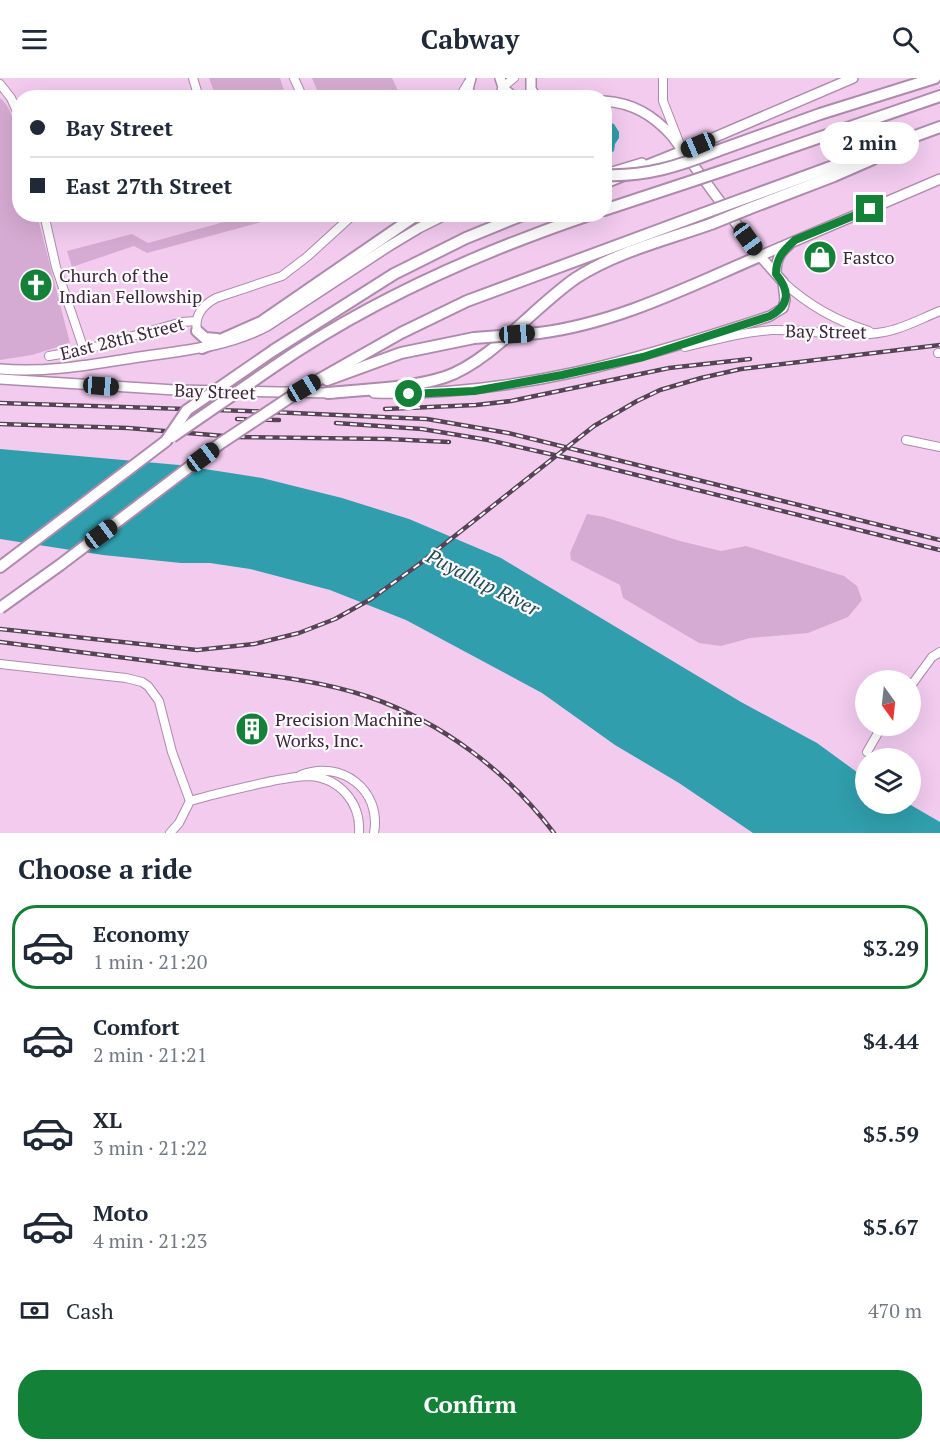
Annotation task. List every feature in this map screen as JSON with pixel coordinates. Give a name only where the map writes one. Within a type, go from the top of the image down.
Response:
[{"type":"highway","points":[[612,175],[625,176],[656,172],[820,114],[935,78]]},
{"type":"highway","points":[[612,207],[940,96]]},
{"type":"highway","points":[[0,608],[221,443],[304,388],[345,364],[467,301],[702,214],[746,204],[834,176],[940,128]]},
{"type":"highway","points":[[612,180],[684,151]]},
{"type":"highway","points":[[328,393],[410,384],[446,376],[466,367],[584,273],[620,256],[711,224],[746,204]]},
{"type":"highway","points":[[202,348],[261,322],[406,222]]},
{"type":"highway","points":[[166,441],[187,410],[274,350],[377,284],[441,250],[504,222]]},
{"type":"highway","points":[[0,567],[166,441],[335,327],[449,269],[570,222]]},
{"type":"highway","points":[[304,388],[420,348],[474,338],[539,333],[592,322],[636,309],[760,256]]},
{"type":"highway","points":[[196,326],[202,337],[208,339],[229,337]]},
{"type":"main road","points":[[612,172],[684,151],[853,78]]},
{"type":"main road","name":"Bay Street","points":[[0,379],[175,390],[424,394],[474,391],[528,382],[643,357],[770,316],[780,310],[785,300],[783,282],[760,256],[684,151],[657,120],[629,105],[612,102]]},
{"type":"main road","points":[[760,256],[940,179]]},
{"type":"main road","name":"Bay Street","points":[[0,369],[63,368],[202,348],[233,340],[267,327],[389,246],[430,222]]},
{"type":"main road","points":[[776,274],[780,255],[795,240]]},
{"type":"main road","points":[[183,351],[194,342],[196,326]]},
{"type":"street","points":[[502,88],[514,78]]},
{"type":"street","points":[[663,78],[663,101],[684,151]]},
{"type":"street","points":[[0,84],[12,100]]},
{"type":"street","points":[[46,222],[56,267],[84,350]]},
{"type":"street","points":[[196,326],[202,308],[212,300],[289,272],[345,222]]},
{"type":"street","name":"Bay Street","points":[[783,282],[818,310],[854,327],[876,334]]},
{"type":"street","points":[[876,334],[896,330],[940,310]]},
{"type":"street","name":"East 28th Street","points":[[49,356],[84,350],[182,322],[196,326]]},
{"type":"street","name":"Bay Street","points":[[643,357],[727,337],[769,330],[876,334]]},
{"type":"street","points":[[906,440],[940,447]]},
{"type":"street","points":[[921,672],[932,657],[940,652]]},
{"type":"street","points":[[0,664],[126,678],[148,686],[160,705],[172,752],[190,801],[179,823],[170,833]]},
{"type":"street","points":[[190,801],[296,777],[311,771],[339,772],[357,782],[366,792],[375,820],[374,833]]},
{"type":"street","points":[[296,777],[322,779],[343,790],[355,808],[359,833]]},
{"type":"shaded area","points":[[209,78],[280,78],[284,90],[213,90]]},
{"type":"shaded area","points":[[312,78],[392,78],[398,90],[317,90]]},
{"type":"shaded area","points":[[0,98],[12,117],[12,222],[39,222],[70,343],[32,355],[0,360]]},
{"type":"shaded area","points":[[224,222],[261,222],[147,253],[134,246],[72,267],[67,251],[132,234],[148,243]]},
{"type":"shaded area","points":[[587,514],[721,551],[746,546],[844,576],[857,586],[862,600],[848,617],[808,633],[750,638],[721,646],[699,643],[623,598],[620,585],[571,560],[570,553]]},
{"type":"water","points":[[612,123],[619,132],[612,152]]},
{"type":"water","name":"Puyallup River","points":[[0,449],[179,465],[262,478],[342,498],[409,519],[501,558],[741,702],[817,743],[855,771],[855,814],[921,814],[921,811],[940,822],[940,833],[753,833],[679,783],[615,745],[542,693],[406,620],[330,590],[250,569],[210,563],[181,563],[103,555],[0,539]]},
{"type":"railway","points":[[0,629],[197,650],[254,644],[299,633],[335,619],[371,599],[418,565],[594,426],[660,390],[741,369],[940,345]]},
{"type":"railway","points":[[385,409],[511,401],[669,368],[750,359]]},
{"type":"railway","points":[[0,403],[427,419],[508,433],[940,540]]},
{"type":"railway","points":[[237,419],[279,420]]},
{"type":"railway","points":[[336,423],[422,429],[488,440],[940,550]]},
{"type":"railway","points":[[0,424],[128,428],[236,437],[449,442]]},
{"type":"railway","points":[[0,642],[292,679],[331,686],[369,697],[422,720],[472,752],[516,790],[554,833]]},
{"type":"place","name":"Fastco","points":[[820,257]]},
{"type":"place","name":"Church of the Indian Fellowship","points":[[36,285]]},
{"type":"place","name":"Precision Machine Works, Inc.","points":[[252,729]]},
{"type":"route","points":[[409,394],[474,391],[562,375],[643,357],[770,316],[783,308],[784,304],[783,282],[776,274],[776,266],[785,249],[795,240],[870,209]]}]
